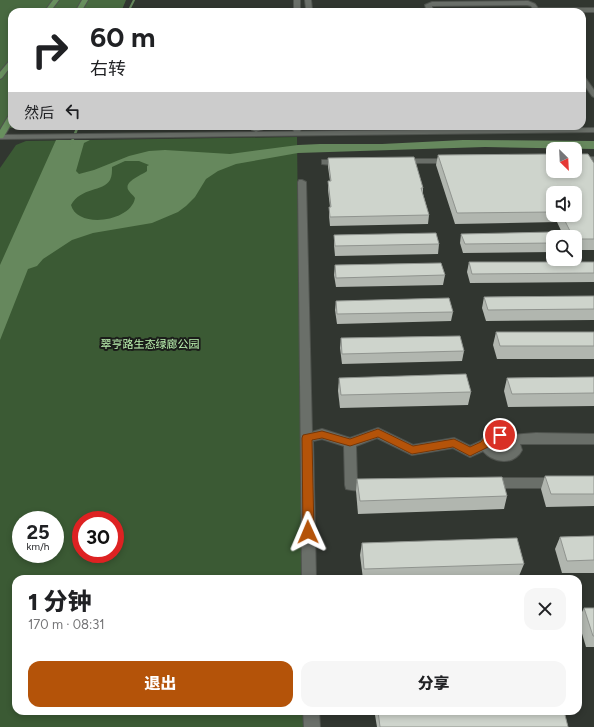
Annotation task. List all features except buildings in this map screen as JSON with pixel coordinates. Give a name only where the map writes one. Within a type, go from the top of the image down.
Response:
[{"type":"main road","points":[[0,77],[8,66]]},
{"type":"main road","points":[[1,135],[8,124]]},
{"type":"street","points":[[429,8],[428,5],[432,4],[528,3],[533,5],[535,8]]},
{"type":"street","points":[[586,83],[594,95]]},
{"type":"street","points":[[1,135],[256,130],[594,130]]},
{"type":"street","points":[[94,133],[297,130]]},
{"type":"street","points":[[582,159],[594,159]]},
{"type":"street","points":[[396,162],[458,161]]},
{"type":"street","points":[[325,162],[348,162]]},
{"type":"street","points":[[302,182],[309,575]]},
{"type":"street","points":[[307,438],[322,434],[350,442],[378,433],[412,450],[454,443],[470,452],[485,444],[490,437],[500,435],[514,443],[516,450],[512,455],[505,457],[496,456],[489,452],[485,444]]},
{"type":"street","points":[[510,440],[536,438],[594,439]]},
{"type":"street","points":[[350,442],[352,485],[383,485]]},
{"type":"street","points":[[477,484],[570,482]]},
{"type":"street","points":[[311,715],[312,727]]},
{"type":"green space","name":"翠亨路生态绿廊公园","points":[[297,137],[302,575],[12,575],[12,715],[303,715],[304,727],[0,727],[0,168],[16,145],[26,141]]},
{"type":"shaded area","points":[[0,0],[126,0],[123,8],[8,8],[8,128],[0,128]]},
{"type":"shaded area","points":[[56,140],[90,140],[84,143],[76,171],[79,174],[94,170],[129,156],[149,151],[165,150],[230,154],[298,145],[320,144],[382,144],[463,140],[594,141],[594,149],[582,149],[582,142],[546,142],[546,148],[485,147],[298,153],[236,164],[218,171],[206,179],[195,197],[178,212],[152,223],[93,233],[72,240],[43,259],[37,266],[28,269],[0,340],[0,265]],"holes":[[[125,161],[139,161],[149,165],[147,166],[147,171],[134,179],[128,185],[129,191],[135,198],[131,206],[124,213],[104,220],[93,220],[75,213],[71,205],[75,199],[86,192],[107,184],[111,177],[112,167]]]},
{"type":"waterway","points":[[130,8],[134,0]]},
{"type":"waterway","points":[[71,144],[76,130]]},
{"type":"route","points":[[308,532],[307,438],[322,434],[350,442],[378,433],[412,450],[454,443],[470,452],[485,444],[490,437],[500,435]]}]
